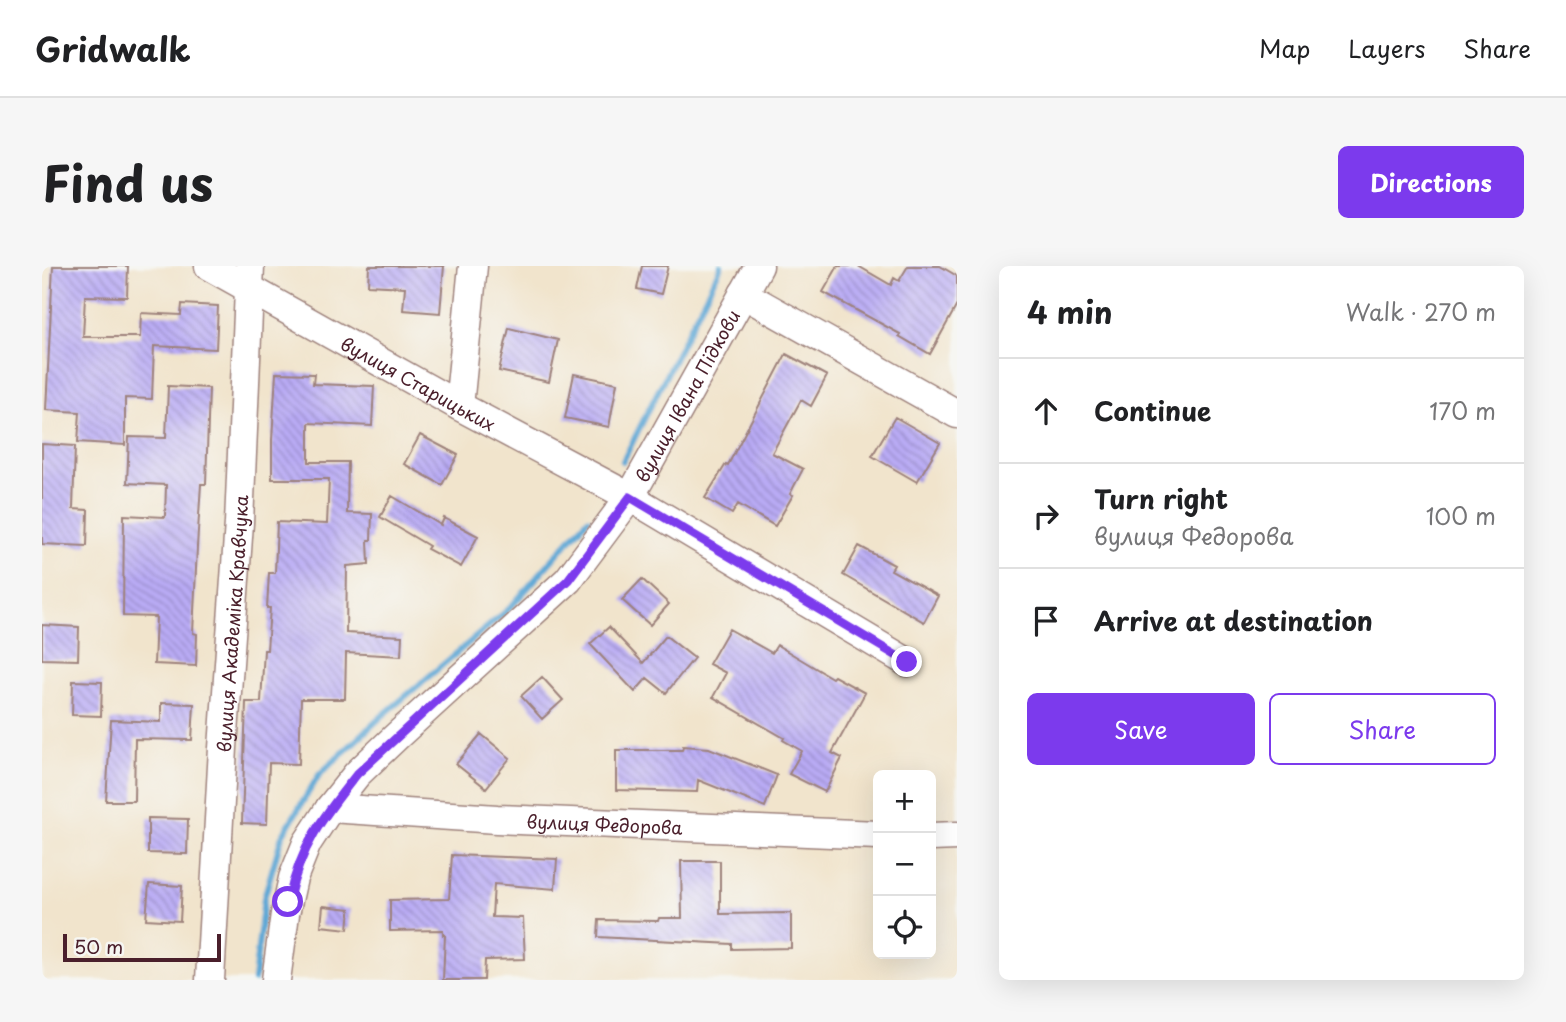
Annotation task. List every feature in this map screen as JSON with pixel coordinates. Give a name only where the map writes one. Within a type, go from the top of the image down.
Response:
[{"type":"street","name":"вулиця Старицьких","points":[[209,266],[250,278],[459,407],[630,497]]},
{"type":"street","points":[[459,407],[473,266]]},
{"type":"street","name":"вулиця Івана Підкови","points":[[276,980],[293,878],[307,843],[330,808],[357,774],[568,580],[630,497],[759,266]]},
{"type":"street","name":"вулиця Академіка Кравчука","points":[[210,980],[239,523],[250,278]]},
{"type":"street","name":"вулиця Івана Підкови","points":[[743,294],[957,414]]},
{"type":"street","points":[[630,497],[907,662]]},
{"type":"street","name":"вулиця Федорова","points":[[330,808],[511,820],[873,835]]},
{"type":"street","points":[[936,837],[957,836]]},
{"type":"building","points":[[53,266],[128,266],[127,297],[85,296],[83,337],[140,337],[141,313],[181,315],[182,304],[218,306],[216,349],[154,346],[152,399],[125,398],[125,445],[78,442],[80,412],[46,410]]},
{"type":"building","points":[[369,266],[444,266],[440,313],[403,310],[405,287],[368,285]]},
{"type":"building","points":[[642,266],[668,266],[661,294],[637,289]]},
{"type":"building","points":[[838,266],[858,266],[891,285],[894,278],[899,281],[908,266],[940,266],[957,276],[957,305],[930,354],[899,336],[900,334],[823,292]]},
{"type":"building","points":[[509,328],[558,340],[549,382],[499,371]]},
{"type":"building","points":[[786,354],[827,376],[811,406],[801,400],[772,453],[803,469],[790,494],[793,495],[775,526],[738,504],[732,514],[705,498],[726,464],[728,465]]},
{"type":"building","points":[[276,373],[314,374],[313,384],[374,386],[372,426],[309,423],[309,462],[348,462],[347,513],[372,514],[371,540],[368,540],[369,564],[347,566],[346,633],[402,636],[401,656],[346,653],[345,699],[301,699],[299,764],[269,763],[267,824],[242,823],[246,702],[261,702],[270,608],[267,608],[269,573],[275,573],[277,522],[327,524],[329,479],[272,479]]},
{"type":"building","points":[[574,374],[617,383],[609,427],[565,418]]},
{"type":"building","points":[[168,386],[209,388],[206,484],[201,484],[197,547],[193,633],[197,634],[196,666],[154,664],[156,617],[123,616],[124,515],[165,517],[166,485],[127,483],[129,437],[166,438]]},
{"type":"building","points":[[895,417],[940,443],[917,482],[872,456]]},
{"type":"building","points":[[420,435],[458,455],[442,485],[404,464]]},
{"type":"building","points":[[42,444],[75,446],[73,509],[88,510],[87,546],[42,544]]},
{"type":"building","points":[[392,496],[441,525],[444,518],[478,536],[461,567],[427,549],[429,546],[380,517]]},
{"type":"building","points":[[859,546],[894,565],[891,570],[938,596],[924,622],[843,575]]},
{"type":"building","points":[[642,579],[669,604],[650,625],[622,600]]},
{"type":"building","points":[[42,625],[79,627],[78,660],[42,659]]},
{"type":"building","points":[[609,627],[643,663],[666,636],[694,658],[666,693],[647,678],[635,692],[590,644]]},
{"type":"building","points":[[729,629],[772,653],[777,645],[832,678],[834,676],[865,693],[832,753],[842,758],[825,792],[789,774],[802,751],[713,697],[726,673],[709,664]]},
{"type":"building","points":[[542,677],[563,700],[542,719],[521,696]]},
{"type":"building","points":[[73,681],[102,682],[101,716],[72,715]]},
{"type":"building","points":[[161,703],[194,704],[192,740],[135,739],[134,801],[106,801],[111,720],[161,722]]},
{"type":"building","points":[[481,734],[510,758],[486,788],[456,764]]},
{"type":"building","points":[[683,746],[709,748],[777,775],[765,807],[698,780],[697,792],[616,790],[616,750],[682,750]]},
{"type":"building","points":[[148,818],[188,819],[187,854],[148,853]]},
{"type":"building","points":[[452,855],[557,859],[555,889],[494,884],[492,917],[523,918],[525,959],[485,960],[484,980],[443,980],[443,930],[390,931],[390,900],[449,899]]},
{"type":"building","points":[[681,861],[720,861],[720,914],[791,913],[791,948],[732,949],[732,944],[598,937],[599,920],[658,921],[659,918],[682,918]]},
{"type":"building","points":[[149,884],[182,886],[180,921],[146,919]]},
{"type":"building","points":[[323,906],[350,909],[348,929],[321,926]]},
{"type":"waterway","points":[[623,461],[721,266]]},
{"type":"waterway","points":[[254,980],[264,898],[282,836],[319,775],[381,717],[510,608],[588,519]]},
{"type":"route","points":[[288,902],[293,878],[307,843],[357,774],[568,580],[630,497],[907,662]]}]
